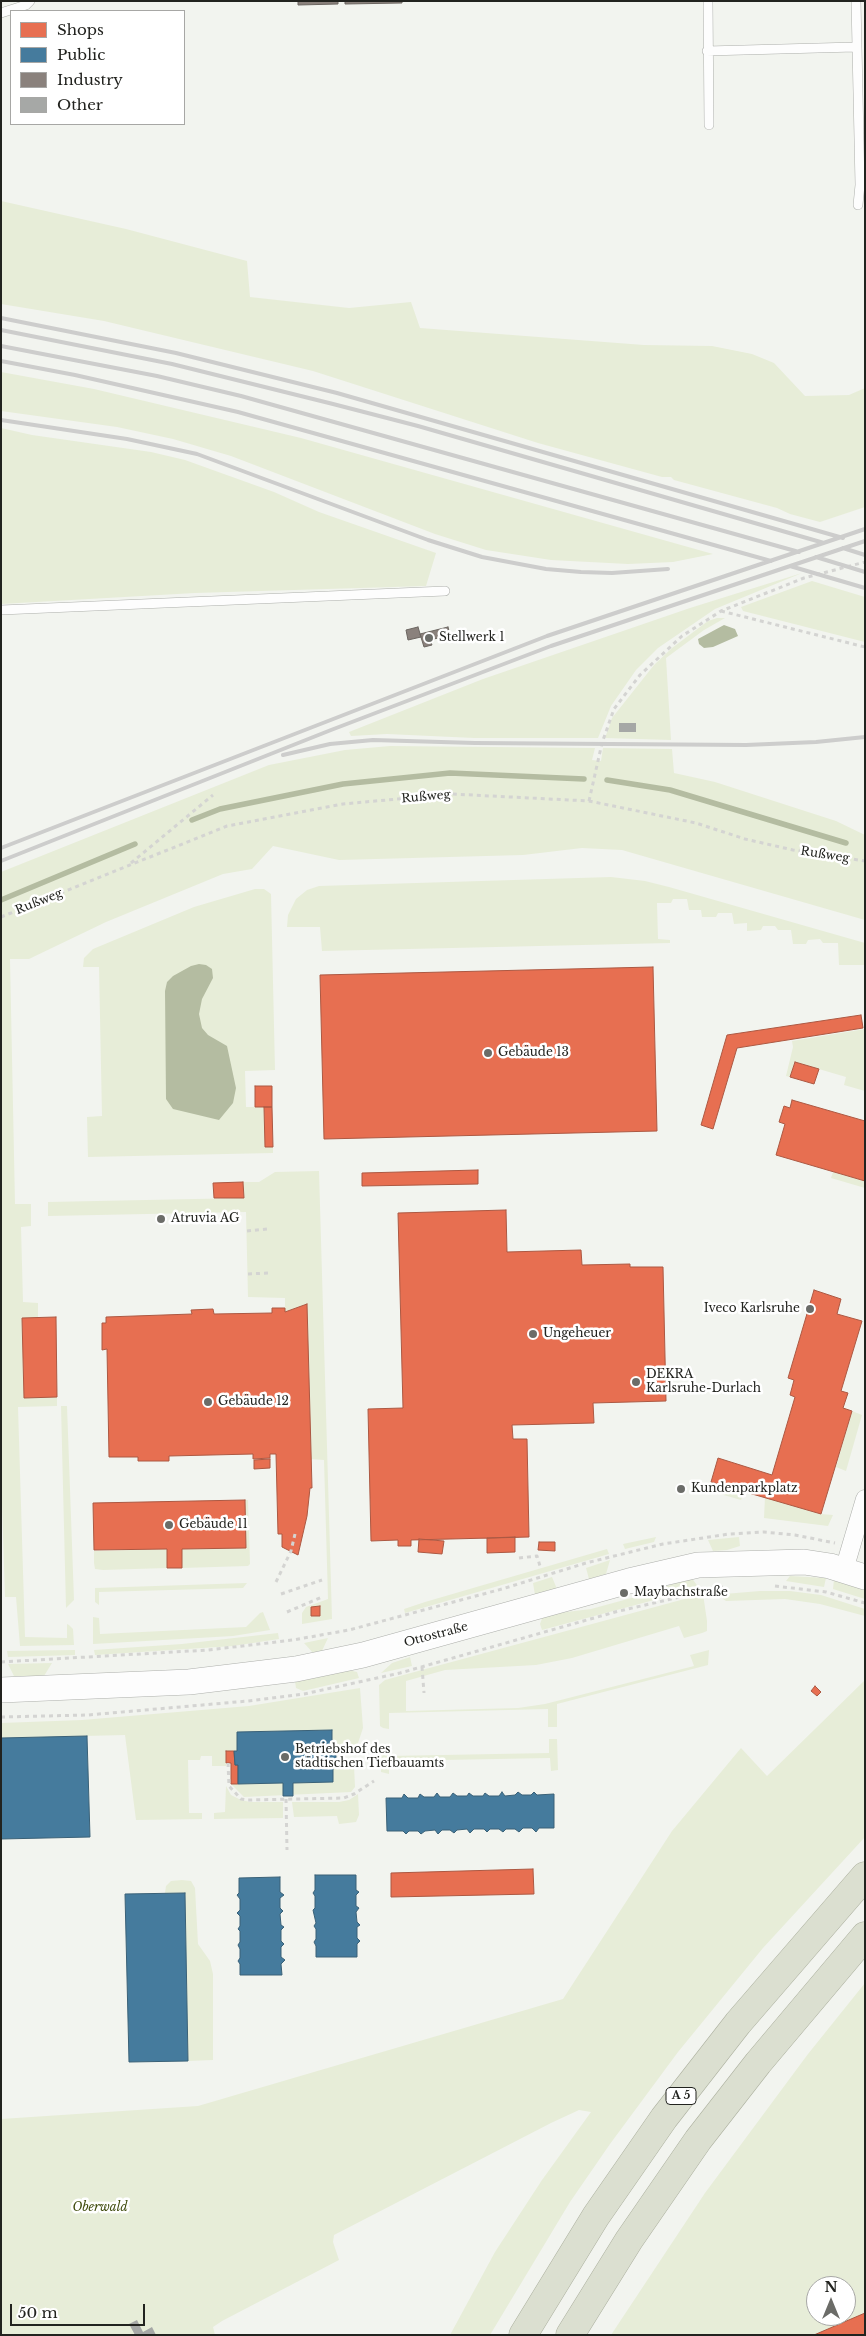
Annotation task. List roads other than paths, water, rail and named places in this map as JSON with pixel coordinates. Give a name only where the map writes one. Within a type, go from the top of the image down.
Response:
[{"type":"highway","name":"A 5","points":[[523,2335],[596,2216],[664,2118],[738,2023],[865,1876]]},
{"type":"highway","points":[[570,2335],[629,2240],[698,2140],[776,2042],[865,1936]]},
{"type":"main road","name":"Ottostraße","points":[[1,1690],[155,1684],[296,1669],[364,1655],[629,1581],[698,1566],[804,1562],[853,1565]]},
{"type":"street","points":[[853,1565],[865,1499]]},
{"type":"lane","points":[[10,10],[26,5],[30,1]]},
{"type":"lane","points":[[708,1],[709,125]]},
{"type":"lane","points":[[856,1],[855,47],[860,185],[858,205]]},
{"type":"lane","points":[[707,51],[855,47]]},
{"type":"lane","points":[[1,610],[444,591]]},
{"type":"waterway","points":[[192,820],[220,809],[343,784],[450,773],[584,779]]},
{"type":"waterway","points":[[607,780],[670,790],[846,843]]},
{"type":"waterway","points":[[1,900],[135,844]]},
{"type":"railway","points":[[1,318],[176,353],[337,393],[843,538]]},
{"type":"railway","points":[[1,330],[172,364],[333,404],[418,426],[824,543]]},
{"type":"railway","points":[[1,346],[157,376],[241,396],[799,552]]},
{"type":"railway","points":[[1,361],[75,375],[238,412],[771,561]]},
{"type":"railway","points":[[1,420],[127,439],[197,454],[428,540],[482,557],[546,569],[581,572],[612,573],[668,569]]},
{"type":"railway","points":[[1,848],[547,636],[865,529]]},
{"type":"railway","points":[[1,861],[331,730],[551,646],[865,541]]},
{"type":"railway","points":[[843,548],[865,555]]},
{"type":"railway","points":[[816,557],[865,572]]},
{"type":"railway","points":[[790,566],[865,588]]},
{"type":"railway","points":[[283,755],[330,744],[373,740],[475,743],[746,745],[816,742],[865,737]]},
{"type":"place","name":"Stellwerk 1","points":[[429,638]]},
{"type":"place","name":"Gebäude 13","points":[[488,1053]]},
{"type":"place","name":"Atruvia AG","points":[[161,1219]]},
{"type":"place","name":"Iveco Karlsruhe","points":[[810,1309]]},
{"type":"place","name":"Ungeheuer","points":[[533,1334]]},
{"type":"place","name":"DEKRA Karlsruhe-Durlach","points":[[636,1382]]},
{"type":"place","name":"Gebäude 12","points":[[208,1402]]},
{"type":"place","name":"Kundenparkplatz","points":[[681,1489]]},
{"type":"place","name":"Gebäude 11","points":[[169,1525]]},
{"type":"place","name":"Maybachstraße","points":[[624,1593]]},
{"type":"place","name":"Betriebshof des städtischen Tiefbauamts","points":[[285,1757]]},
{"type":"park label","name":"Oberwald","points":[[100,2208]]}]
